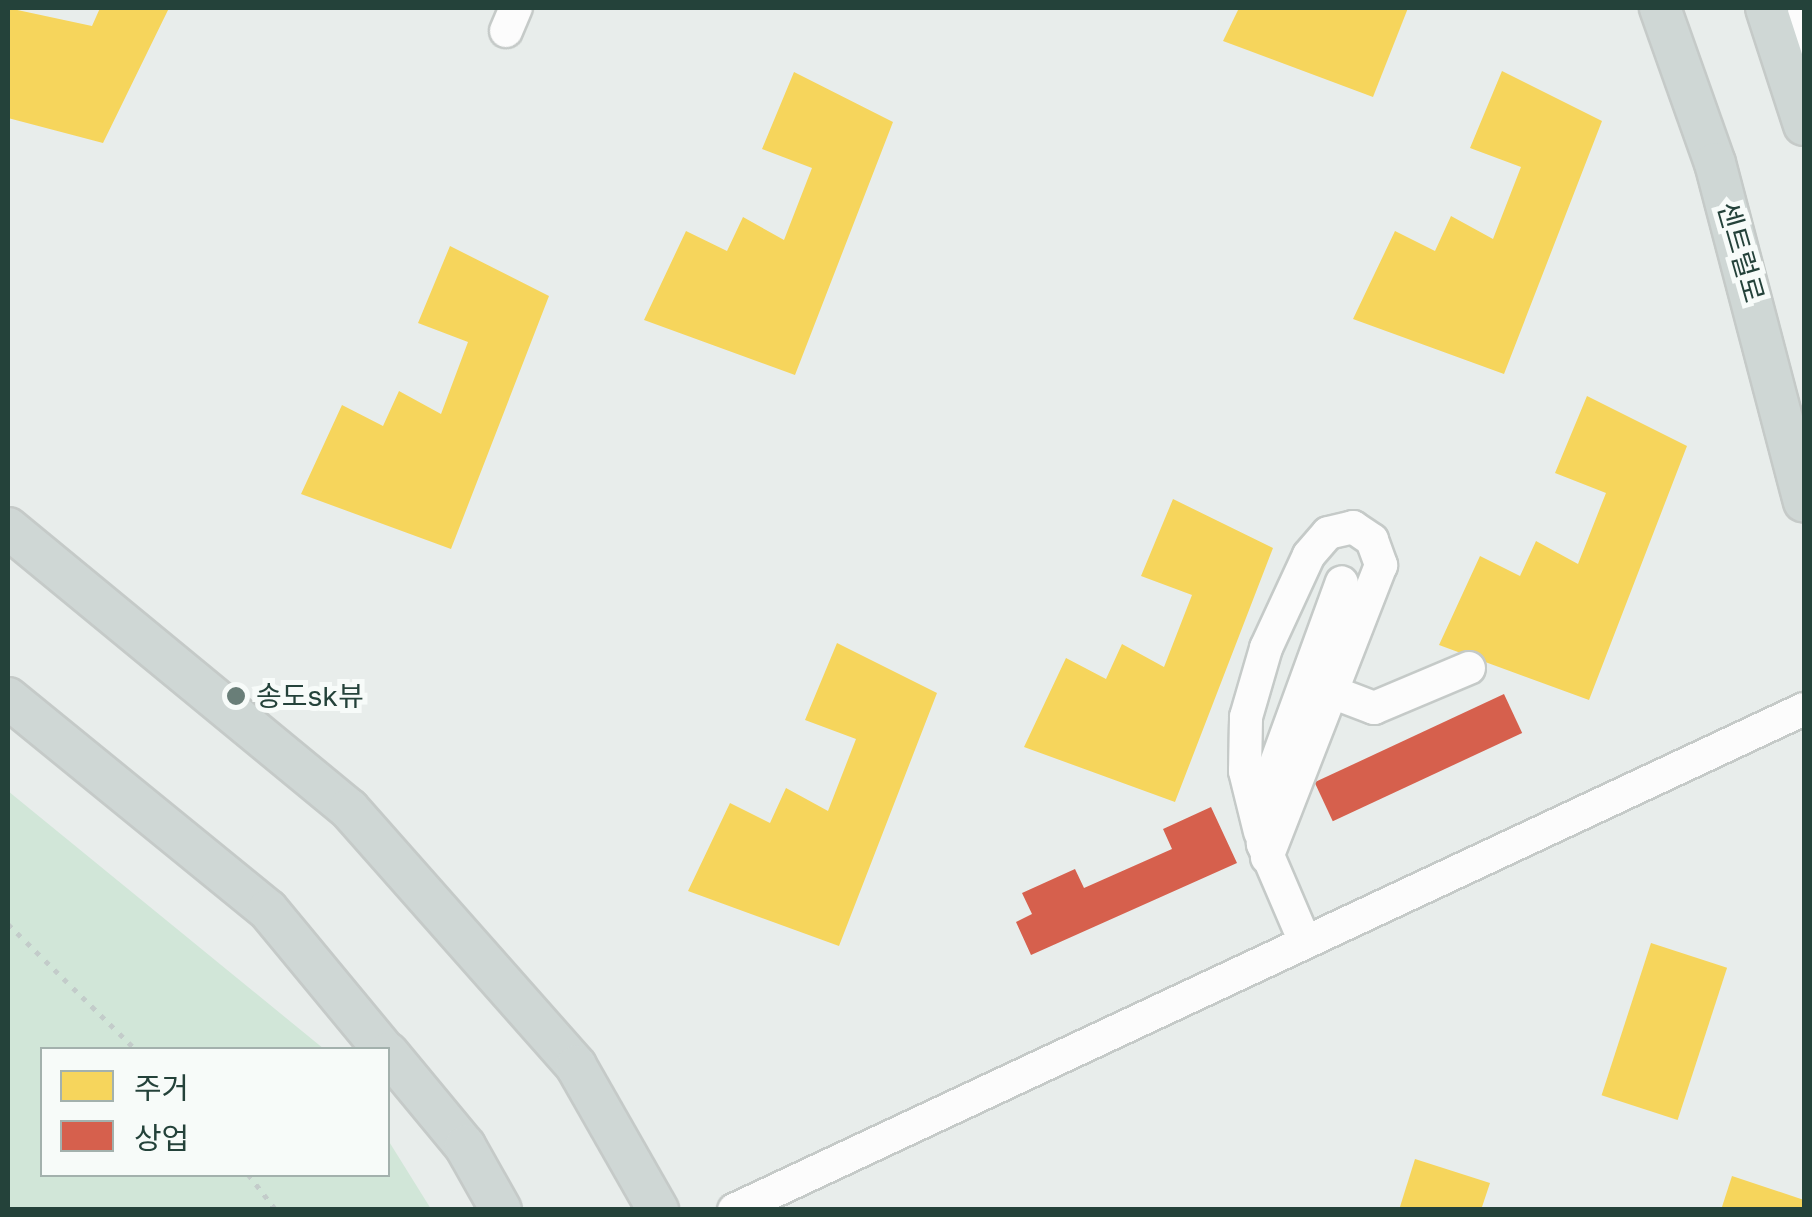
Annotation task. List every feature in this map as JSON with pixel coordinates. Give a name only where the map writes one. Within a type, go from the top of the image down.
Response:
[{"type":"main road","name":"센트럴로","points":[[1660,8],[1732,219],[1804,502]]},
{"type":"main road","points":[[1766,8],[1804,125]]},
{"type":"main road","points":[[8,528],[349,809],[576,1066],[658,1210]]},
{"type":"main road","points":[[8,698],[268,910],[383,1047]]},
{"type":"main road","points":[[390,1056],[465,1146],[501,1210]]},
{"type":"street","points":[[1791,83],[1790,40],[1804,14]]},
{"type":"street","points":[[1264,845],[1332,692],[1380,565],[1372,540],[1352,527],[1328,534],[1310,555],[1266,648],[1246,718],[1245,771],[1264,845],[1306,942]]},
{"type":"street","points":[[1264,845],[1266,782],[1342,582]]},
{"type":"street","points":[[1332,692],[1374,708],[1469,668]]},
{"type":"street","points":[[734,1210],[1804,709]]},
{"type":"path","points":[[8,924],[133,1047]]},
{"type":"path","points":[[250,1177],[276,1210]]},
{"type":"green space","points":[[8,791],[322,1047],[40,1047],[40,1177],[390,1177],[390,1143],[431,1209],[8,1209]]},
{"type":"building: 주거","points":[[8,8],[92,26],[100,8],[169,8],[103,143],[8,118]]},
{"type":"building: 주거","points":[[1239,8],[1408,8],[1373,97],[1223,41]]},
{"type":"building: 주거","points":[[1502,71],[1602,121],[1504,374],[1353,319],[1395,231],[1435,251],[1451,216],[1493,239],[1521,167],[1470,148]]},
{"type":"building: 주거","points":[[794,72],[893,122],[795,375],[644,320],[686,231],[727,251],[743,217],[784,240],[812,168],[762,149]]},
{"type":"building: 주거","points":[[450,246],[549,296],[451,549],[301,494],[342,405],[383,426],[399,391],[441,414],[468,342],[418,323]]},
{"type":"building: 주거","points":[[1587,396],[1687,446],[1589,700],[1439,645],[1480,556],[1520,576],[1536,541],[1578,564],[1606,493],[1555,473]]},
{"type":"building: 주거","points":[[1173,499],[1273,548],[1175,802],[1024,747],[1066,658],[1106,679],[1122,644],[1164,667],[1192,595],[1141,576]]},
{"type":"building: 주거","points":[[837,643],[937,693],[839,946],[688,891],[730,803],[770,823],[786,788],[828,811],[856,739],[805,720]]},
{"type":"building: 주거","points":[[1651,943],[1727,968],[1678,1120],[1602,1095]]},
{"type":"building: 주거","points":[[1415,1159],[1490,1183],[1481,1210],[1399,1210]]},
{"type":"building: 주거","points":[[1732,1176],[1804,1200],[1804,1210],[1721,1210]]},
{"type":"building: 상업","points":[[1504,694],[1522,733],[1333,821],[1315,782]]},
{"type":"building: 상업","points":[[1211,807],[1237,863],[1031,955],[1016,922],[1032,914],[1022,893],[1075,869],[1084,888],[1172,849],[1163,829]]},
{"type":"place","name":"송도sk뷰","points":[[236,696]]}]
